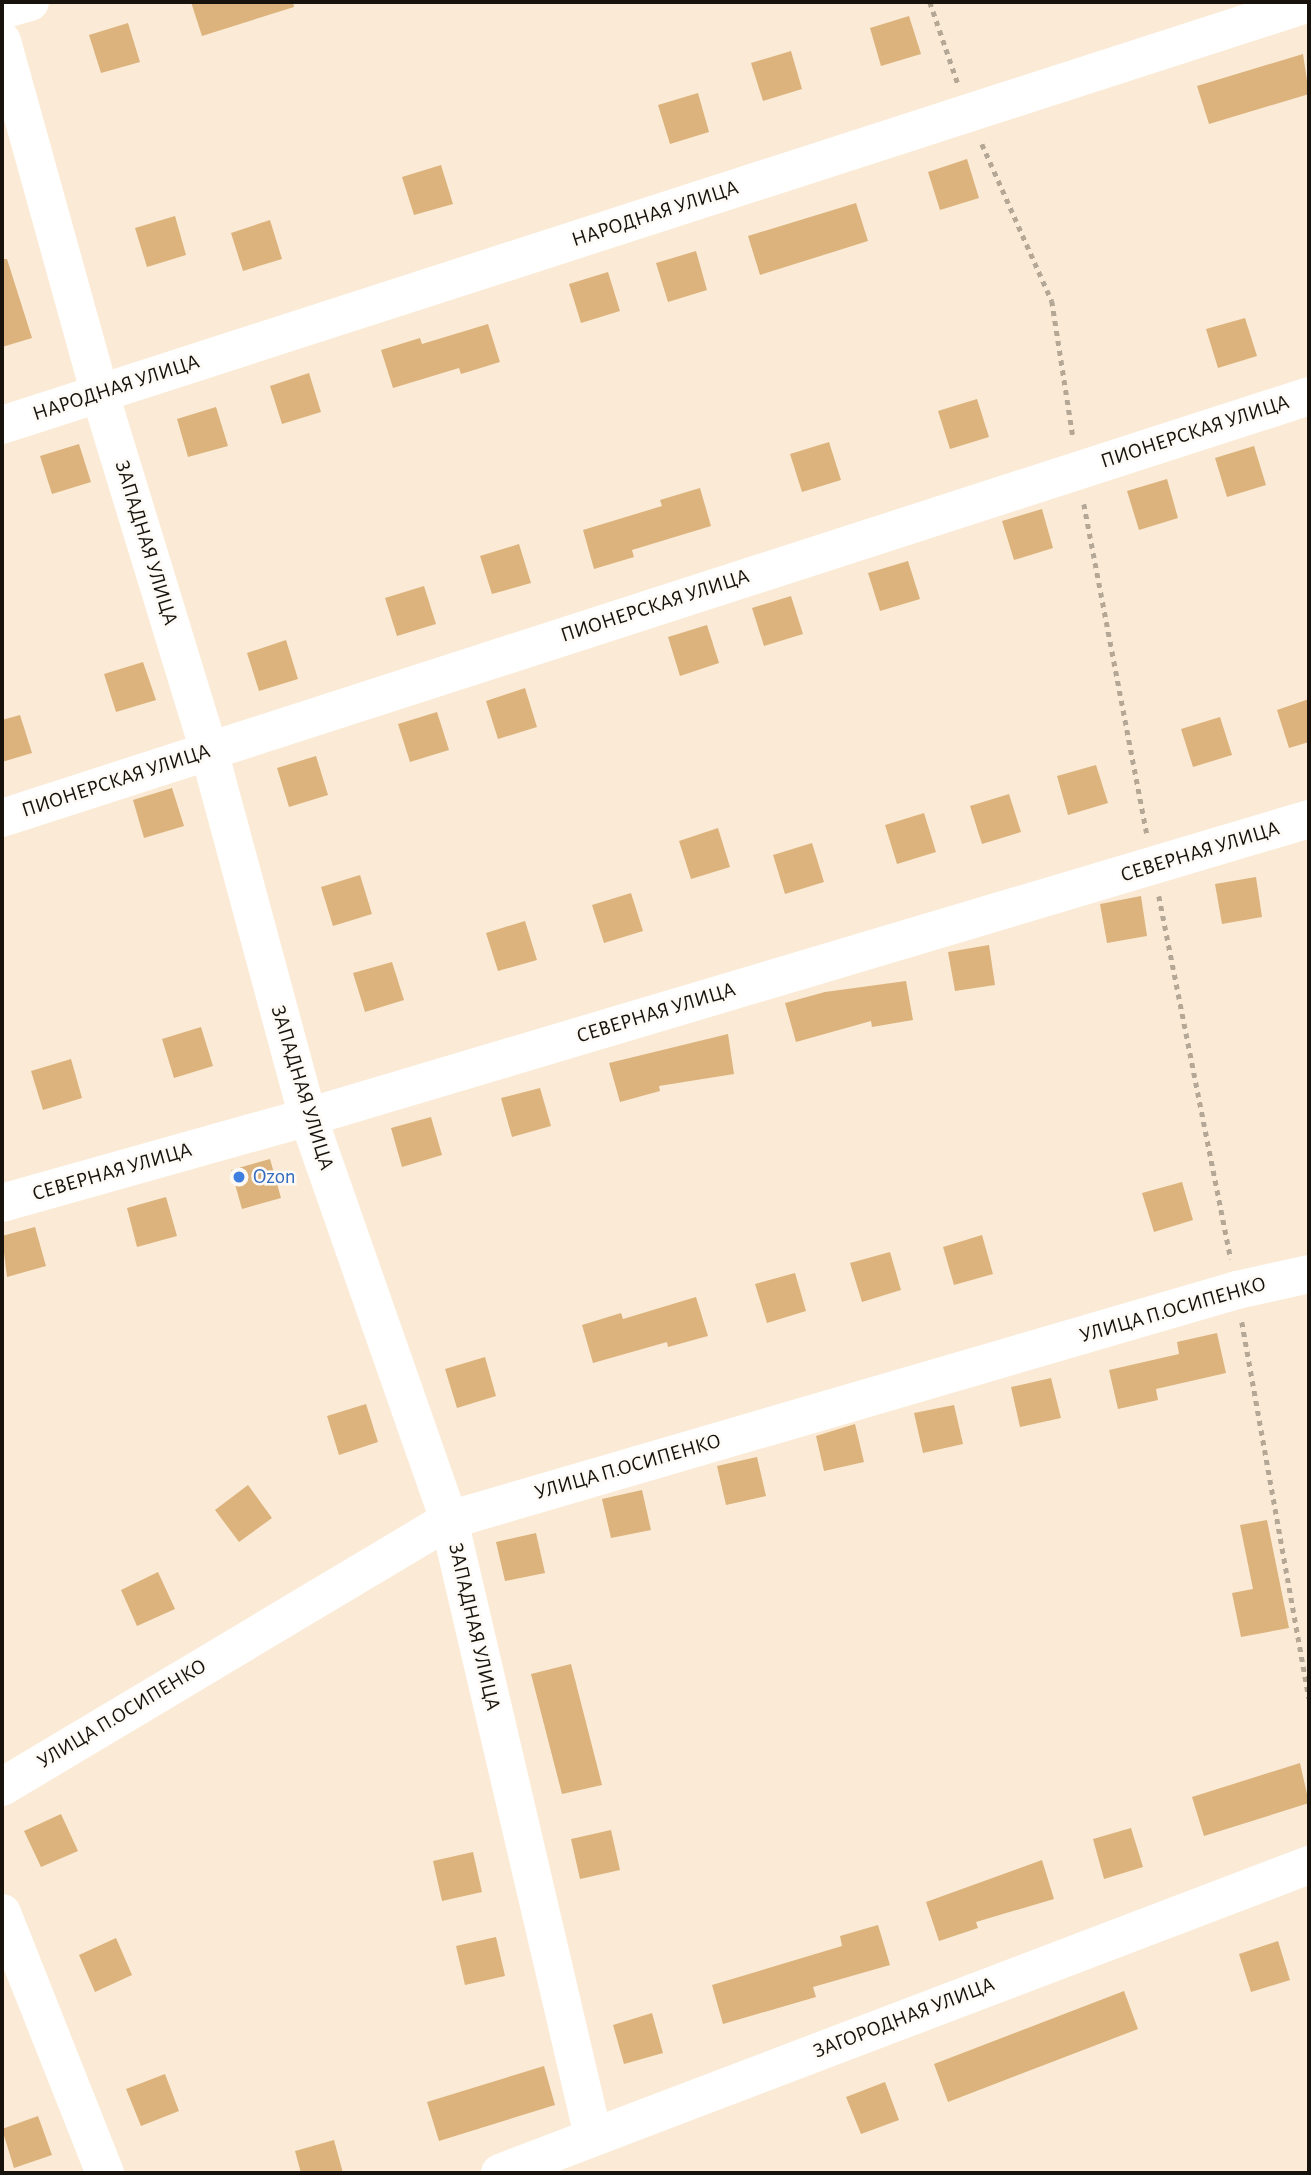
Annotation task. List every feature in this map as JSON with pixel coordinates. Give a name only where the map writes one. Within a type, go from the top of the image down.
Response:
[{"type":"street","points":[[2,10],[30,2]]},
{"type":"street","name":"НАРОДНАЯ УЛИЦА","points":[[2,425],[1309,3]]},
{"type":"street","name":"ЗАПАДНАЯ УЛИЦА","points":[[2,41],[100,394],[209,751],[308,1117],[449,1520],[593,2136]]},
{"type":"street","name":"ПИОНЕРСКАЯ УЛИЦА","points":[[2,818],[1309,396]]},
{"type":"street","name":"СЕВЕРНАЯ УЛИЦА","points":[[2,1203],[308,1117],[1309,819]]},
{"type":"street","name":"УЛИЦА П.ОСИПЕНКО","points":[[2,1787],[449,1520],[1237,1290],[1309,1274]]},
{"type":"street","name":"ЗАГОРОДНАЯ УЛИЦА","points":[[500,2173],[1309,1865]]},
{"type":"street","points":[[2,1913],[105,2173]]},
{"type":"building","points":[[191,2],[293,2],[294,7],[202,36]]},
{"type":"building","points":[[909,16],[921,54],[881,66],[870,28]]},
{"type":"building","points":[[128,23],[140,62],[101,73],[89,35]]},
{"type":"building","points":[[791,51],[802,89],[763,101],[751,63]]},
{"type":"building","points":[[1303,54],[1309,94],[1209,124],[1197,86]]},
{"type":"building","points":[[698,93],[709,132],[670,144],[658,105]]},
{"type":"building","points":[[967,159],[979,198],[940,210],[928,172]]},
{"type":"building","points":[[441,165],[453,204],[414,215],[402,177]]},
{"type":"building","points":[[856,203],[868,241],[760,275],[748,236]]},
{"type":"building","points":[[175,216],[186,255],[147,267],[135,228]]},
{"type":"building","points":[[270,220],[282,259],[243,271],[231,233]]},
{"type":"building","points":[[696,251],[707,290],[668,302],[656,263]]},
{"type":"building","points":[[2,259],[7,259],[32,338],[2,347]]},
{"type":"building","points":[[608,272],[620,311],[581,323],[569,284]]},
{"type":"building","points":[[1245,318],[1257,356],[1218,368],[1206,329]]},
{"type":"building","points":[[488,324],[500,362],[461,374],[459,368],[393,388],[381,350],[420,338],[422,344]]},
{"type":"building","points":[[309,373],[321,412],[282,424],[270,386]]},
{"type":"building","points":[[977,399],[989,437],[950,449],[938,411]]},
{"type":"building","points":[[216,407],[228,446],[188,457],[177,419]]},
{"type":"building","points":[[829,442],[841,480],[802,492],[790,454]]},
{"type":"building","points":[[79,444],[91,482],[52,494],[40,456]]},
{"type":"building","points":[[1254,446],[1266,485],[1227,497],[1215,458]]},
{"type":"building","points":[[1167,479],[1178,518],[1139,530],[1127,491]]},
{"type":"building","points":[[700,488],[711,526],[632,550],[634,557],[594,569],[583,530],[662,506],[660,500]]},
{"type":"building","points":[[1042,509],[1053,548],[1014,560],[1002,521]]},
{"type":"building","points":[[519,544],[531,583],[492,594],[480,556]]},
{"type":"building","points":[[908,561],[920,599],[880,611],[868,573]]},
{"type":"building","points":[[424,586],[436,624],[397,636],[385,598]]},
{"type":"building","points":[[791,596],[803,634],[764,646],[752,608]]},
{"type":"building","points":[[707,625],[719,663],[680,676],[668,637]]},
{"type":"building","points":[[286,640],[298,679],[259,691],[247,653]]},
{"type":"building","points":[[143,662],[156,700],[116,712],[104,674]]},
{"type":"building","points":[[525,688],[537,727],[498,739],[486,701]]},
{"type":"building","points":[[1309,699],[1309,742],[1289,748],[1277,710]]},
{"type":"building","points":[[437,712],[449,750],[410,762],[398,724]]},
{"type":"building","points":[[20,715],[32,753],[2,762],[2,720]]},
{"type":"building","points":[[1220,717],[1232,755],[1193,767],[1181,729]]},
{"type":"building","points":[[316,756],[328,795],[289,807],[277,768]]},
{"type":"building","points":[[1096,765],[1108,803],[1068,815],[1057,776]]},
{"type":"building","points":[[172,788],[184,826],[144,838],[133,800]]},
{"type":"building","points":[[1009,794],[1021,832],[982,844],[970,806]]},
{"type":"building","points":[[924,813],[936,852],[897,864],[885,825]]},
{"type":"building","points":[[718,828],[730,867],[691,879],[679,841]]},
{"type":"building","points":[[812,843],[824,882],[785,894],[773,855]]},
{"type":"building","points":[[360,875],[372,914],[333,926],[321,887]]},
{"type":"building","points":[[1256,877],[1262,917],[1222,924],[1215,884]]},
{"type":"building","points":[[631,893],[643,931],[604,943],[592,905]]},
{"type":"building","points":[[1141,896],[1147,936],[1107,943],[1100,904]]},
{"type":"building","points":[[525,921],[537,960],[498,971],[486,933]]},
{"type":"building","points":[[989,945],[995,985],[955,991],[948,952]]},
{"type":"building","points":[[392,962],[404,1000],[365,1012],[353,973]]},
{"type":"building","points":[[906,981],[913,1020],[872,1027],[871,1021],[796,1042],[785,1003],[825,992]]},
{"type":"building","points":[[201,1027],[213,1066],[174,1078],[162,1039]]},
{"type":"building","points":[[728,1034],[734,1074],[659,1086],[660,1091],[620,1102],[609,1063]]},
{"type":"building","points":[[71,1059],[82,1098],[43,1110],[31,1071]]},
{"type":"building","points":[[540,1088],[551,1126],[512,1137],[501,1098]]},
{"type":"building","points":[[431,1117],[442,1155],[402,1167],[391,1128]]},
{"type":"building","points":[[270,1159],[281,1198],[242,1209],[231,1170]]},
{"type":"building","points":[[1182,1182],[1193,1220],[1154,1232],[1142,1193]]},
{"type":"building","points":[[166,1197],[177,1236],[137,1247],[127,1208]]},
{"type":"building","points":[[35,1227],[46,1266],[7,1277],[2,1236]]},
{"type":"building","points":[[982,1235],[993,1274],[954,1285],[943,1247]]},
{"type":"building","points":[[890,1252],[901,1290],[862,1302],[850,1263]]},
{"type":"building","points":[[795,1273],[806,1311],[767,1323],[755,1284]]},
{"type":"building","points":[[696,1297],[708,1336],[668,1347],[667,1342],[593,1363],[582,1325],[621,1313],[623,1319]]},
{"type":"building","points":[[1217,1333],[1226,1373],[1156,1389],[1158,1400],[1118,1409],[1109,1370],[1179,1354],[1177,1342]]},
{"type":"building","points":[[485,1357],[496,1396],[457,1408],[445,1369]]},
{"type":"building","points":[[1051,1378],[1061,1418],[1020,1427],[1011,1387]]},
{"type":"building","points":[[366,1404],[378,1442],[339,1455],[327,1416]]},
{"type":"building","points":[[954,1405],[963,1444],[923,1453],[914,1413]]},
{"type":"building","points":[[855,1424],[864,1462],[824,1471],[816,1436]]},
{"type":"building","points":[[757,1457],[766,1496],[726,1505],[717,1466]]},
{"type":"building","points":[[248,1485],[272,1518],[239,1542],[215,1510]]},
{"type":"building","points":[[642,1490],[651,1530],[611,1538],[602,1499]]},
{"type":"building","points":[[1267,1520],[1289,1628],[1241,1637],[1232,1593],[1253,1589],[1240,1525]]},
{"type":"building","points":[[536,1533],[545,1573],[505,1581],[496,1542]]},
{"type":"building","points":[[158,1572],[175,1609],[137,1626],[121,1590]]},
{"type":"building","points":[[571,1664],[602,1785],[562,1794],[531,1674]]},
{"type":"building","points":[[1300,1763],[1309,1803],[1204,1836],[1192,1797]]},
{"type":"building","points":[[61,1814],[78,1851],[41,1867],[24,1831]]},
{"type":"building","points":[[1131,1828],[1143,1867],[1104,1879],[1093,1839]]},
{"type":"building","points":[[611,1830],[620,1870],[580,1879],[571,1839]]},
{"type":"building","points":[[473,1852],[482,1892],[442,1901],[433,1861]]},
{"type":"building","points":[[1042,1860],[1054,1899],[976,1922],[978,1928],[939,1941],[926,1902]]},
{"type":"building","points":[[878,1925],[890,1965],[813,1987],[816,1997],[723,2024],[712,1985],[842,1946],[840,1936]]},
{"type":"building","points":[[496,1937],[505,1976],[465,1985],[456,1946]]},
{"type":"building","points":[[116,1938],[132,1975],[95,1992],[79,1955]]},
{"type":"building","points":[[1278,1941],[1290,1980],[1251,1992],[1239,1954]]},
{"type":"building","points":[[1124,1991],[1138,2029],[948,2102],[934,2064]]},
{"type":"building","points":[[652,2013],[663,2053],[624,2064],[613,2025]]},
{"type":"building","points":[[544,2066],[555,2105],[439,2141],[427,2102]]},
{"type":"building","points":[[165,2074],[179,2111],[141,2126],[126,2089]]},
{"type":"building","points":[[885,2082],[899,2120],[861,2134],[846,2097]]},
{"type":"building","points":[[38,2116],[52,2155],[14,2168],[2,2129]]},
{"type":"building","points":[[334,2140],[343,2173],[301,2173],[295,2151]]},
{"type":"place","name":"Ozon","points":[[239,1177]]}]
